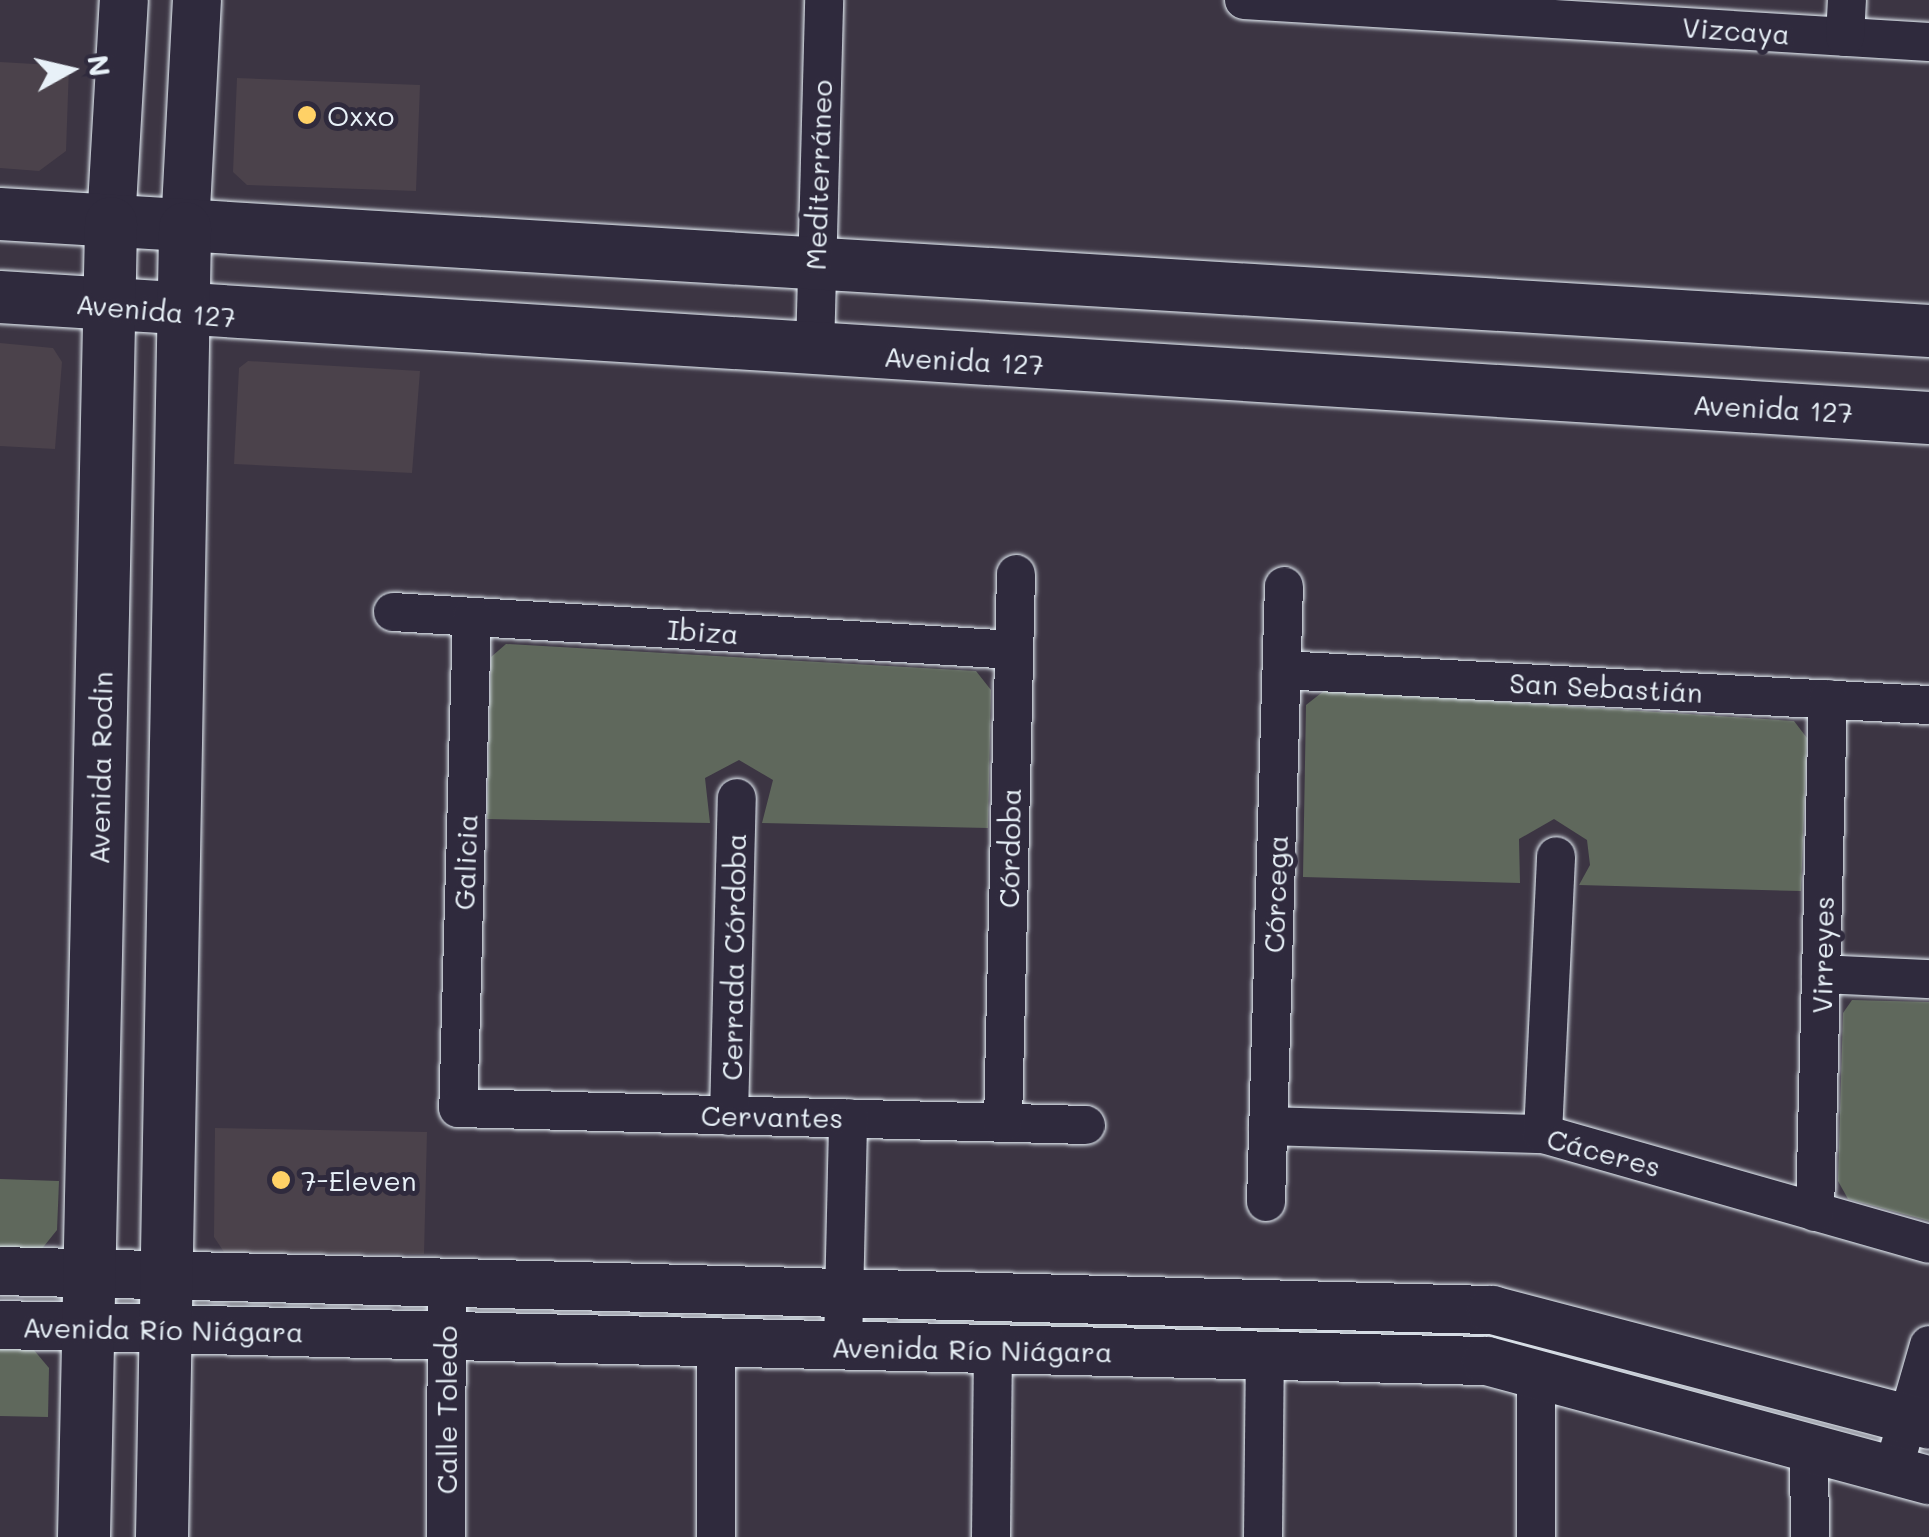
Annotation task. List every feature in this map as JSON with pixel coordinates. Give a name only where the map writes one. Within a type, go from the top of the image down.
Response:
[{"type":"main road","points":[[0,214],[1929,331]]},
{"type":"main road","name":"Avenida Rodin","points":[[84,1537],[111,222]]},
{"type":"main road","points":[[162,1537],[187,314],[185,228]]},
{"type":"main road","name":"Avenida 127","points":[[0,297],[187,314],[1929,418]]},
{"type":"street","name":"Avenida Rodin","points":[[111,222],[124,0]]},
{"type":"street","points":[[185,228],[196,0]]},
{"type":"street","name":"Mediterráneo","points":[[815,351],[813,266],[824,0]]},
{"type":"street","name":"Vizcaya","points":[[1244,0],[1846,18],[1929,42]]},
{"type":"street","name":"Córdoba","points":[[1002,1122],[1016,574]]},
{"type":"street","name":"Córcega","points":[[1266,1202],[1284,586]]},
{"type":"street","name":"Ibiza","points":[[393,612],[1014,650]]},
{"type":"street","name":"Galicia","points":[[458,1108],[472,616]]},
{"type":"street","name":"San Sebastián","points":[[1282,670],[1929,705]]},
{"type":"street","name":"Virreyes","points":[[1816,1212],[1828,700]]},
{"type":"street","name":"Cerrada Córdoba","points":[[729,1116],[737,798]]},
{"type":"street","points":[[1543,1134],[1556,856]]},
{"type":"street","points":[[1821,974],[1929,979]]},
{"type":"street","name":"Cervantes","points":[[458,1108],[1086,1124]]},
{"type":"street","points":[[844,1346],[848,1118]]},
{"type":"street","name":"Cáceres","points":[[1268,1126],[1543,1134],[1929,1244]]},
{"type":"street","name":"Avenida Río Niágara","points":[[0,1272],[1492,1310],[1918,1422]]},
{"type":"street","name":"Calle Toledo","points":[[446,1537],[447,1283]]},
{"type":"street","name":"Avenida Río Niágara","points":[[0,1324],[1487,1361],[1911,1475]]},
{"type":"street","points":[[716,1342],[716,1537]]},
{"type":"street","points":[[1911,1475],[1929,1345]]},
{"type":"street","points":[[991,1537],[993,1349]]},
{"type":"street","points":[[1264,1537],[1265,1356]]},
{"type":"street","points":[[1536,1374],[1536,1537]]},
{"type":"street","points":[[1809,1448],[1810,1537]]},
{"type":"shaded area","points":[[0,62],[69,66],[66,151],[39,171],[0,168]]},
{"type":"shaded area","points":[[237,78],[420,85],[416,191],[247,185],[233,172]]},
{"type":"shaded area","points":[[0,343],[53,348],[62,362],[55,449],[0,446]]},
{"type":"shaded area","points":[[248,361],[420,371],[412,473],[234,464],[239,368]]},
{"type":"shaded area","points":[[215,1128],[427,1132],[424,1254],[224,1252],[214,1237]]},
{"type":"green space","points":[[506,644],[976,671],[991,690],[988,828],[762,823],[773,780],[739,760],[705,778],[710,823],[487,819],[491,657]]},
{"type":"green space","points":[[1325,690],[1794,721],[1807,738],[1801,891],[1579,885],[1590,865],[1587,840],[1554,819],[1519,839],[1520,883],[1303,877],[1306,705]]},
{"type":"green space","points":[[1852,1000],[1929,1002],[1929,1221],[1848,1199],[1838,1181],[1843,1013]]},
{"type":"green space","points":[[0,1179],[59,1181],[57,1230],[36,1256],[0,1255]]},
{"type":"green space","points":[[0,1342],[28,1343],[49,1368],[48,1417],[0,1416]]},
{"type":"place","name":"Oxxo","points":[[307,115]]},
{"type":"place","name":"7-Eleven","points":[[281,1180]]}]
